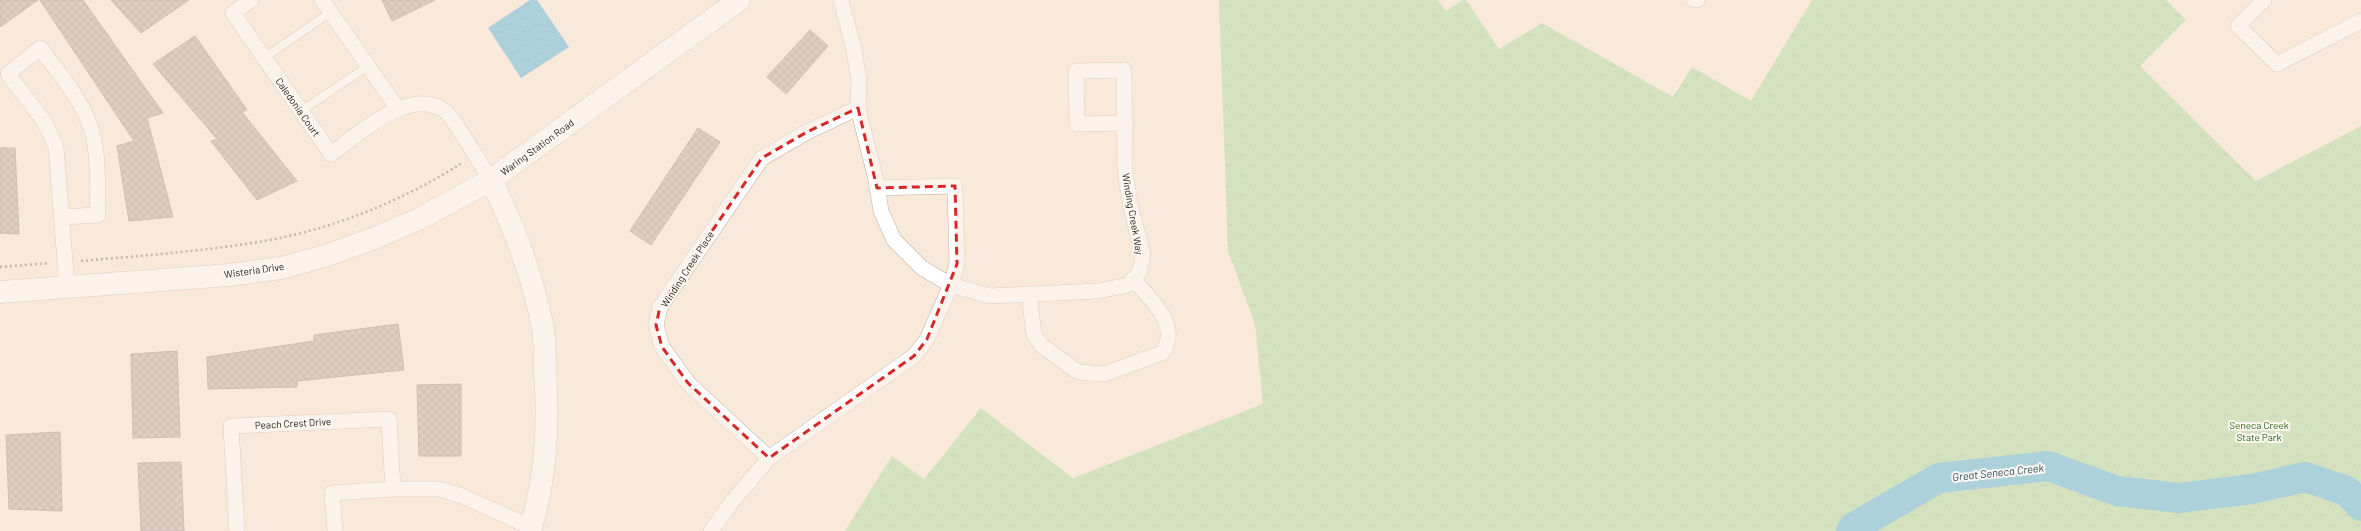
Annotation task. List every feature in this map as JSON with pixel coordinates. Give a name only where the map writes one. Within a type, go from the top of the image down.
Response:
[{"type":"street","name":"Caledonia Court","points":[[251,0],[233,13],[331,154],[385,114],[416,104],[427,105],[445,112],[491,180]]},
{"type":"street","points":[[322,0],[398,109]]},
{"type":"street","name":"Waring Station Road","points":[[531,529],[546,457],[548,412],[543,330],[525,259],[507,212],[491,180],[740,0]]},
{"type":"street","points":[[840,0],[859,80],[858,108],[881,211],[894,240],[922,268],[951,285],[990,296],[1029,294],[1098,291],[1128,285],[1133,279],[1164,317],[1169,333],[1167,346],[1162,353],[1104,374],[1078,372],[1041,345],[1034,334],[1029,294]]},
{"type":"street","points":[[2264,0],[2238,26],[2277,64],[2361,20]]},
{"type":"street","points":[[61,217],[98,215],[95,154],[89,121],[77,99],[40,48],[8,74],[44,121],[56,147],[61,217],[67,287]]},
{"type":"street","name":"Winding Creek Way","points":[[1126,123],[1077,124],[1076,71],[1124,70],[1126,123],[1125,171],[1130,203],[1143,255],[1139,272],[1133,279]]},
{"type":"street","name":"Winding Creek Place","points":[[769,458],[688,383],[666,353],[662,347],[656,325],[660,307],[762,158],[807,132],[858,108]]},
{"type":"street","name":"Wisteria Drive","points":[[0,292],[229,275],[281,268],[328,255],[372,239],[418,219],[491,180]]},
{"type":"street","points":[[711,531],[731,502],[769,458],[914,356],[927,339],[951,285],[957,264],[955,186],[877,188]]},
{"type":"street","name":"Peach Crest Drive","points":[[237,531],[231,426],[390,419],[393,489]]},
{"type":"street","points":[[335,531],[332,493],[393,489],[439,489],[462,496],[531,529]]},
{"type":"lane","points":[[264,58],[331,12]]},
{"type":"lane","points":[[301,110],[368,66]]},
{"type":"path","points":[[0,267],[207,250],[253,243],[304,232],[362,215],[420,188],[475,156]]},
{"type":"highlighted area","points":[[858,108],[877,188],[955,186],[957,264],[927,339],[914,356],[769,458],[688,383],[662,347],[656,325],[660,307],[762,158],[807,132]]},
{"type":"green space","name":"Seneca Creek State Park","points":[[1219,0],[1438,0],[1446,11],[1462,0],[1466,0],[1499,49],[1542,23],[1673,97],[1692,67],[1751,101],[1812,0],[2166,0],[2186,20],[2140,66],[2256,181],[2361,126],[2361,531],[845,531],[892,456],[924,479],[981,408],[1073,478],[1263,404],[1255,324],[1228,251]]},
{"type":"water","points":[[530,0],[537,0],[569,47],[521,78],[488,28]]},
{"type":"building","points":[[0,0],[38,0],[0,27]]},
{"type":"building","points":[[40,0],[83,0],[163,113],[147,118],[173,217],[129,221],[117,146],[134,141]]},
{"type":"building","points":[[111,0],[189,0],[141,33]]},
{"type":"building","points":[[382,0],[435,0],[392,21]]},
{"type":"building","points":[[810,30],[828,46],[786,94],[767,77]]},
{"type":"building","points":[[195,36],[247,110],[242,112],[297,181],[257,200],[211,141],[217,139],[153,64]]},
{"type":"building","points":[[698,128],[720,142],[651,245],[630,231]]},
{"type":"building","points":[[0,148],[15,148],[19,234],[0,233]]},
{"type":"building","points":[[398,324],[404,370],[297,381],[297,387],[208,389],[207,357],[314,341],[314,335]]},
{"type":"building","points":[[177,351],[180,437],[133,438],[131,354]]},
{"type":"building","points":[[461,384],[461,456],[419,456],[417,385]]},
{"type":"building","points":[[60,432],[62,511],[9,509],[6,435]]},
{"type":"building","points":[[181,462],[184,531],[141,531],[138,463]]},
{"type":"waterway","name":"Great Seneca Creek","points":[[1851,531],[1854,527],[1939,478],[2048,466],[2117,491],[2179,498],[2252,489],[2305,477],[2347,491],[2361,506]]}]
